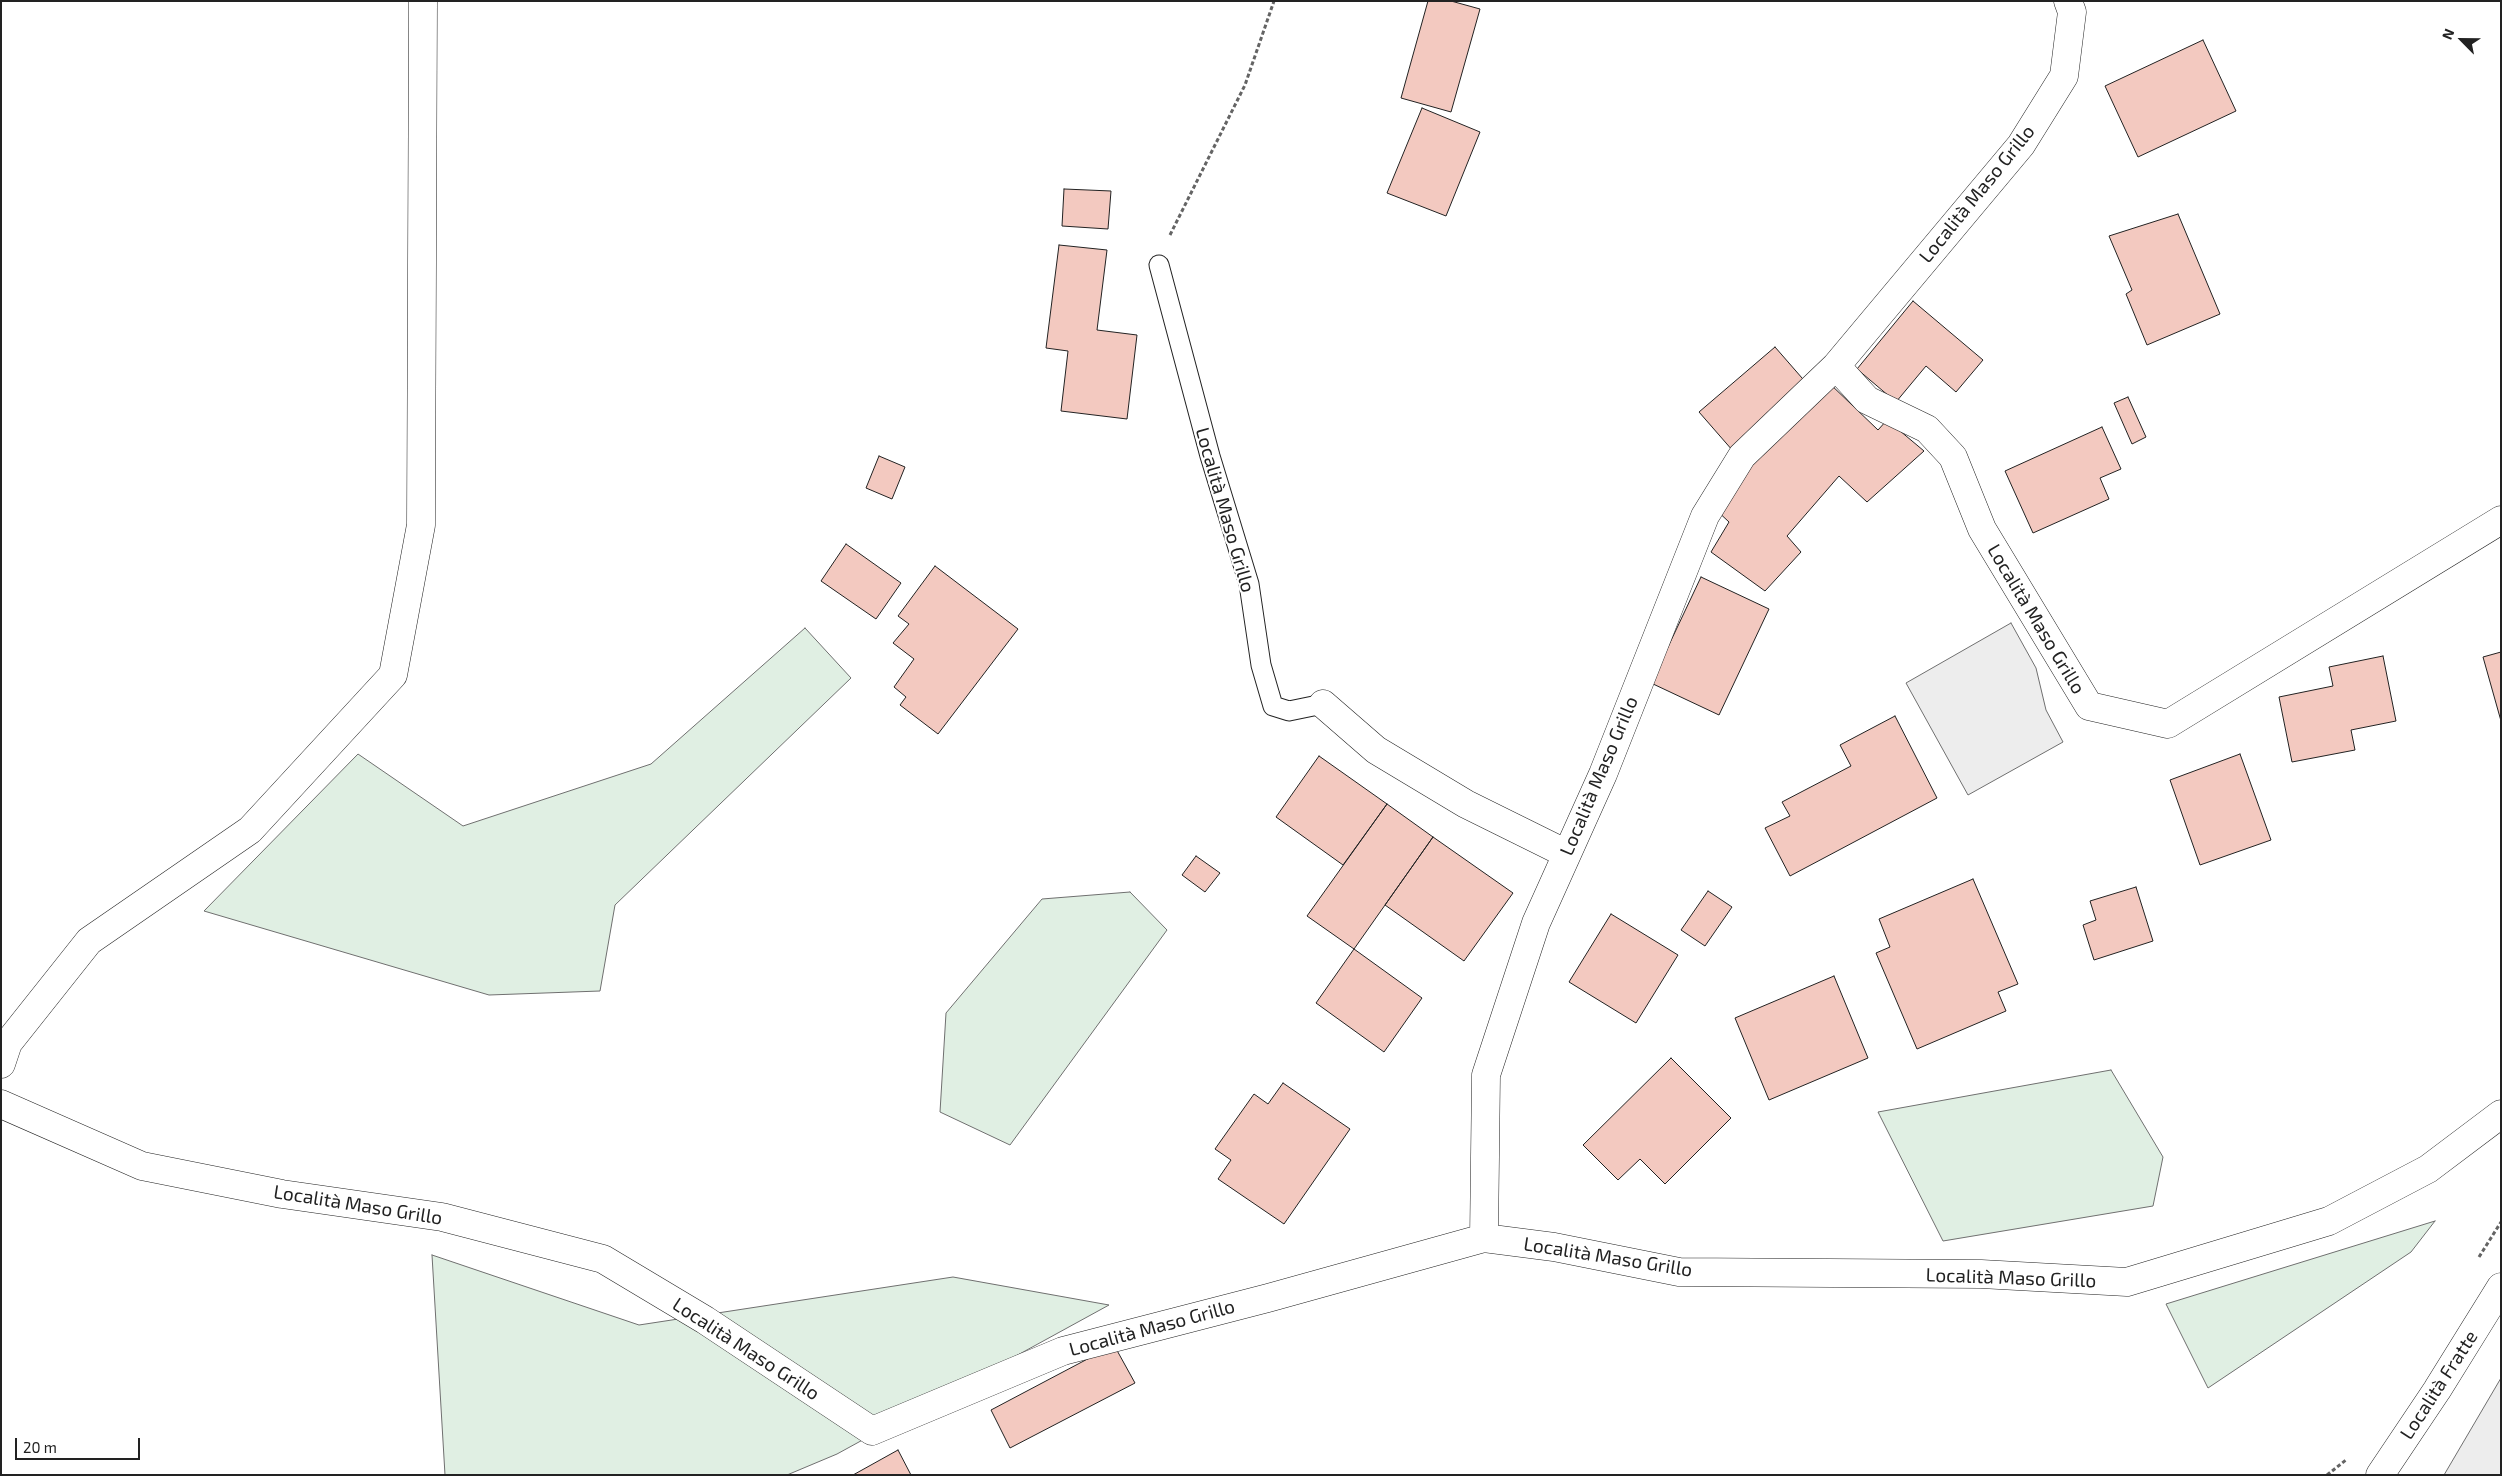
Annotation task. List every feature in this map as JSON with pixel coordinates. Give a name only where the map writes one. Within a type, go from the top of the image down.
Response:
[{"type":"street","points":[[1,1064],[8,1043],[89,941],[250,830],[393,675],[421,525],[423,1]]},
{"type":"street","name":"Località Maso Grillo","points":[[1484,1238],[1486,1075],[1536,923],[1603,774],[1705,516],[1742,456],[1836,366],[2021,145],[2064,76],[2072,12],[2068,1]]},
{"type":"street","name":"Località Maso Grillo","points":[[1836,366],[1867,400],[1927,429],[1953,457],[1982,529],[2089,706],[2168,724],[2501,520]]},
{"type":"street","points":[[1323,704],[1376,750],[1466,804],[1567,854]]},
{"type":"street","name":"Località Maso Grillo","points":[[1,1104],[142,1166],[282,1194],[442,1217],[604,1259],[705,1320],[872,1431],[1063,1351],[1268,1298],[1484,1238],[1554,1247],[1679,1272],[1981,1274],[2127,1282],[2330,1221],[2428,1169],[2501,1114]]},
{"type":"street","name":"Località Fratte","points":[[2380,1475],[2437,1390],[2499,1291]]},
{"type":"lane","name":"Località Maso Grillo","points":[[1159,264],[1210,456],[1249,584],[1261,666],[1273,706],[1289,711],[1323,704]]},
{"type":"path","points":[[1159,264],[1175,222],[1198,182],[1245,85],[1274,1]]},
{"type":"green space","points":[[805,628],[851,678],[615,905],[600,991],[489,995],[204,911],[358,754],[463,826],[651,764]]},
{"type":"green space","points":[[1130,892],[1167,930],[1010,1145],[940,1112],[946,1013],[1042,899]]},
{"type":"green space","points":[[2111,1070],[2163,1157],[2153,1206],[1943,1241],[1878,1112]]},
{"type":"green space","points":[[2435,1221],[2411,1252],[2208,1388],[2166,1304]]},
{"type":"green space","points":[[432,1255],[639,1325],[953,1277],[1109,1305],[837,1454],[787,1475],[445,1475]]},
{"type":"shaded area","points":[[2011,623],[2036,668],[2046,710],[2063,742],[1968,795],[1906,683]]},
{"type":"shaded area","points":[[2501,1378],[2501,1475],[2444,1475]]},
{"type":"building","points":[[1428,1],[1451,1],[1480,9],[1451,112],[1401,98]]},
{"type":"building","points":[[2203,40],[2236,111],[2138,157],[2105,86]]},
{"type":"building","points":[[1422,108],[1480,132],[1446,216],[1387,193]]},
{"type":"building","points":[[1064,189],[1111,191],[1108,229],[1062,226]]},
{"type":"building","points":[[2178,214],[2220,314],[2147,345],[2126,294],[2132,290],[2109,236]]},
{"type":"building","points":[[1059,245],[1107,250],[1097,330],[1137,335],[1127,419],[1061,411],[1068,351],[1046,348]]},
{"type":"building","points":[[1913,301],[1983,360],[1956,392],[1926,366],[1896,402],[1857,369]]},
{"type":"building","points":[[1775,347],[1809,386],[1733,451],[1699,412]]},
{"type":"building","points":[[1827,381],[1878,430],[1887,420],[1924,451],[1867,502],[1839,476],[1787,536],[1801,552],[1765,591],[1711,552],[1729,522],[1714,508]]},
{"type":"building","points":[[2128,397],[2146,437],[2132,444],[2114,403]]},
{"type":"building","points":[[2102,427],[2121,469],[2100,478],[2109,499],[2033,533],[2005,471]]},
{"type":"building","points":[[879,456],[905,467],[892,499],[866,488]]},
{"type":"building","points":[[846,544],[901,583],[876,619],[821,581]]},
{"type":"building","points":[[935,566],[1018,629],[938,734],[900,705],[906,697],[894,687],[914,659],[893,643],[909,624],[898,616]]},
{"type":"building","points":[[1701,577],[1769,609],[1719,715],[1651,683]]},
{"type":"building","points":[[2501,652],[2501,721],[2483,657]]},
{"type":"building","points":[[2383,656],[2396,721],[2351,730],[2355,750],[2292,762],[2279,697],[2333,686],[2329,667]]},
{"type":"building","points":[[1895,716],[1937,798],[1790,876],[1765,828],[1790,816],[1782,802],[1851,766],[1840,745]]},
{"type":"building","points":[[2240,754],[2271,840],[2200,865],[2170,780]]},
{"type":"building","points":[[1319,756],[1387,804],[1343,865],[1276,817]]},
{"type":"building","points":[[1387,804],[1433,837],[1354,949],[1307,916]]},
{"type":"building","points":[[1433,837],[1513,893],[1464,961],[1385,905]]},
{"type":"building","points":[[1196,856],[1220,873],[1205,892],[1182,875]]},
{"type":"building","points":[[1973,879],[2018,984],[1998,992],[2006,1011],[1917,1049],[1876,953],[1890,947],[1879,919]]},
{"type":"building","points":[[2136,887],[2153,941],[2094,960],[2083,925],[2096,920],[2090,901]]},
{"type":"building","points":[[1708,891],[1732,907],[1705,946],[1681,930]]},
{"type":"building","points":[[1611,914],[1678,955],[1636,1023],[1569,982]]},
{"type":"building","points":[[1354,949],[1422,998],[1384,1052],[1316,1003]]},
{"type":"building","points":[[1834,976],[1868,1058],[1769,1100],[1735,1018]]},
{"type":"building","points":[[1671,1058],[1731,1118],[1665,1184],[1640,1159],[1618,1180],[1583,1145]]},
{"type":"building","points":[[1283,1083],[1350,1129],[1284,1224],[1218,1179],[1231,1160],[1215,1149],[1254,1094],[1268,1104]]},
{"type":"building","points":[[1114,1345],[1135,1383],[1010,1448],[991,1410]]},
{"type":"building","points":[[898,1450],[911,1475],[853,1475]]}]
